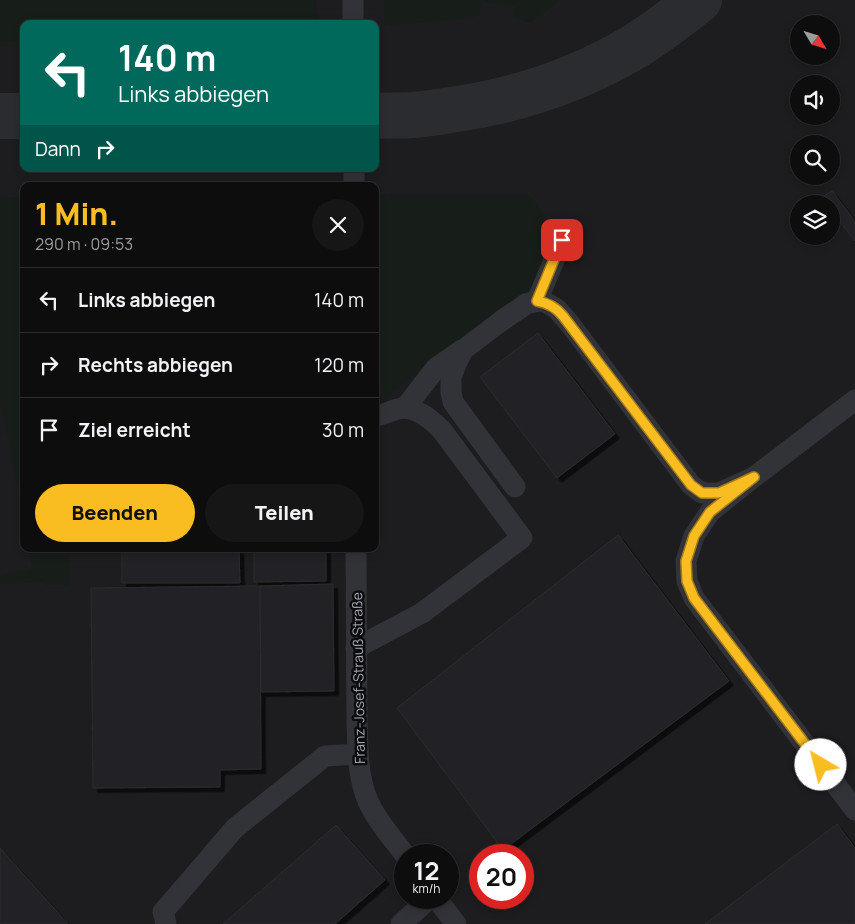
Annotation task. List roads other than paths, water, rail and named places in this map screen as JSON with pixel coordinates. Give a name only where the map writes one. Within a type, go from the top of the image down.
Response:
[{"type":"street","points":[[353,0],[354,20]]},
{"type":"street","points":[[537,301],[562,240]]},
{"type":"street","points":[[405,408],[436,368],[526,304],[537,301],[545,302],[557,308],[566,319],[691,485],[702,493],[719,493],[754,477]]},
{"type":"street","points":[[463,350],[451,378],[453,402],[515,487]]},
{"type":"street","points":[[405,408],[428,395],[440,391],[451,392]]},
{"type":"street","points":[[855,400],[710,512],[694,536],[686,561],[687,581],[694,598],[855,810]]},
{"type":"street","points":[[356,648],[422,613],[522,538],[441,429],[424,414],[405,408],[379,416]]},
{"type":"street","name":"Franz-Josef-Strauß Straße","points":[[356,552],[358,754],[362,786],[373,812],[397,844]]},
{"type":"street","points":[[166,924],[163,912],[235,828],[325,756],[358,754]]},
{"type":"street","points":[[402,924],[418,909]]},
{"type":"street","points":[[444,909],[456,924]]}]
